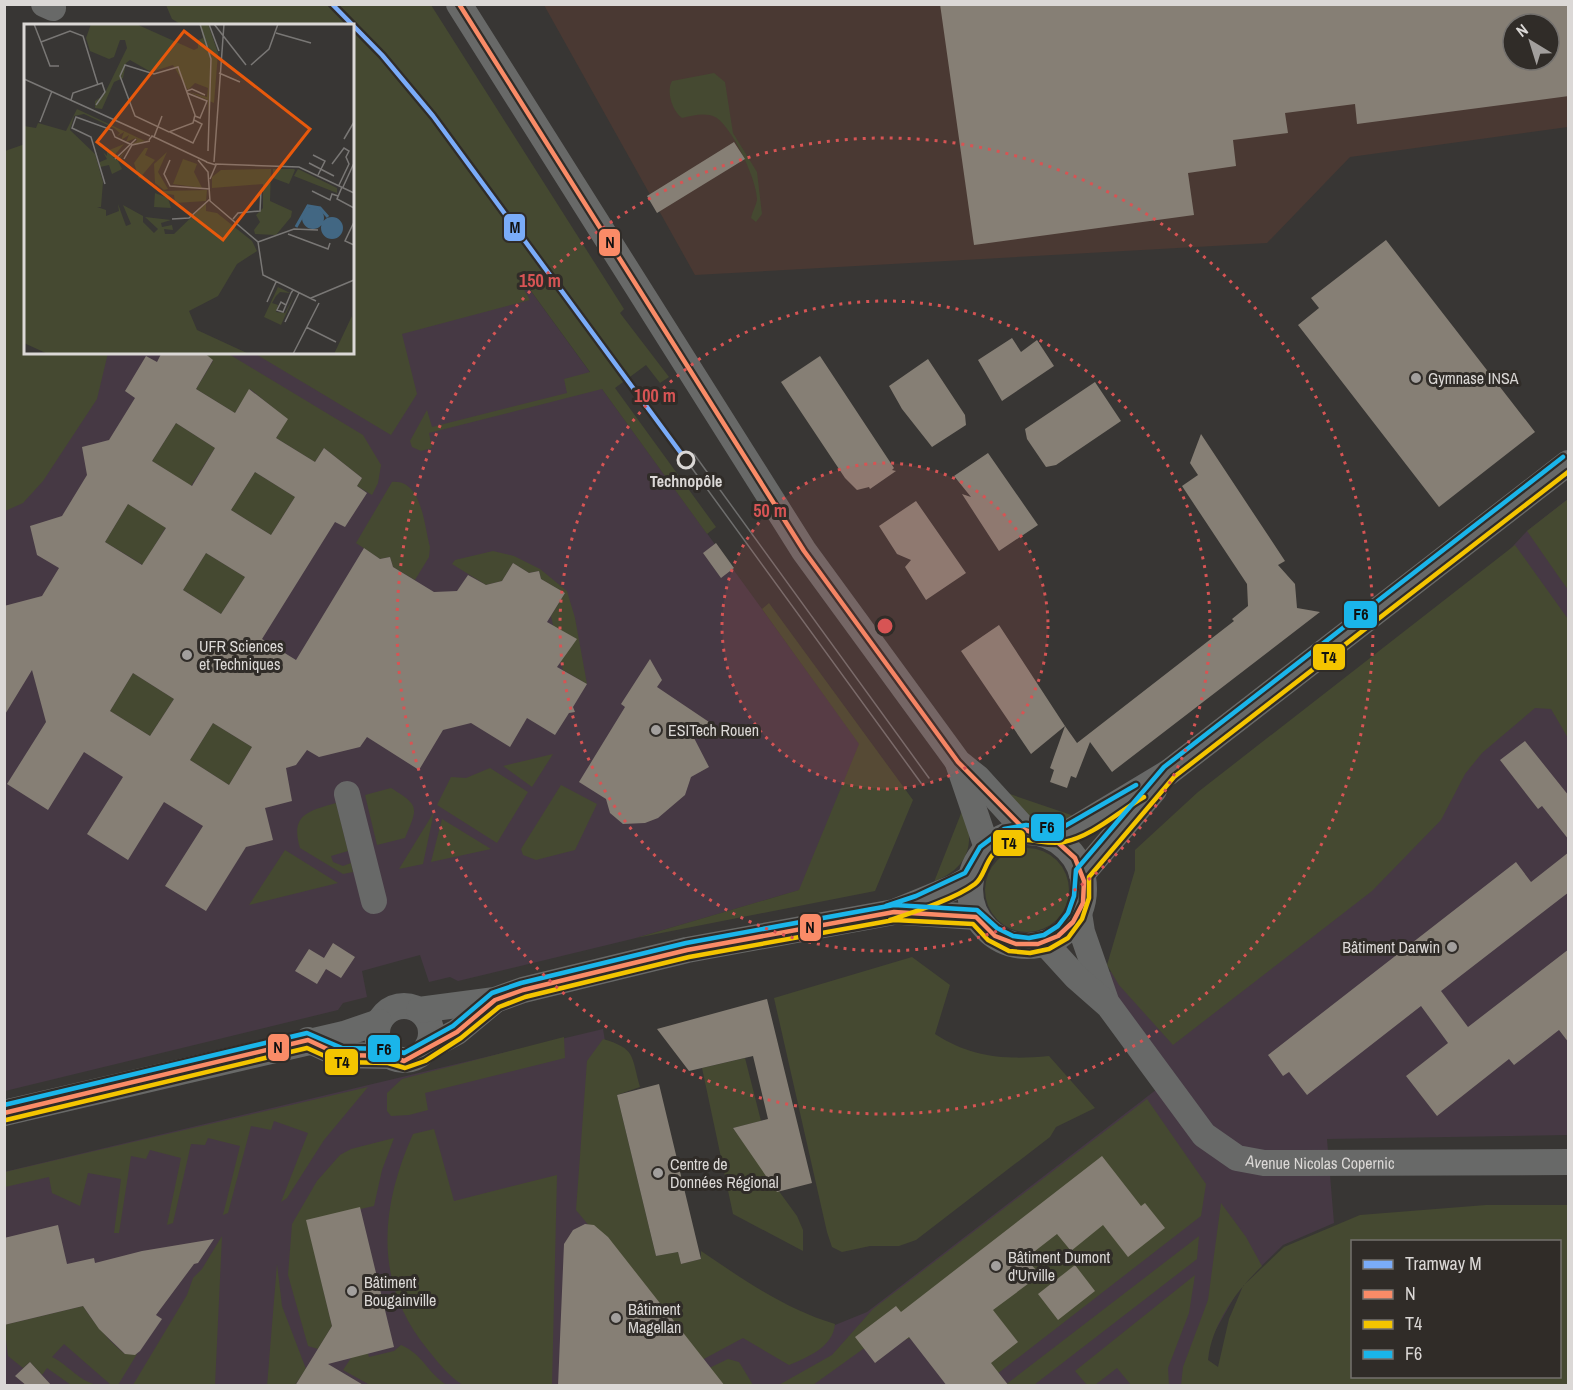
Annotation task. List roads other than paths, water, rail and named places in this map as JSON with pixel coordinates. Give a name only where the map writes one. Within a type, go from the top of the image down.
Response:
[{"type":"street","points":[[448,4],[517,97]]},
{"type":"street","points":[[459,4],[804,551],[958,762],[1039,834],[1064,846],[1075,859],[1082,874],[1083,894],[1079,913],[1070,926],[1045,943],[1028,946],[1012,944],[996,937],[976,917],[969,891],[976,862],[987,848],[1012,834],[1039,834],[1078,828],[1169,772],[1569,463]]},
{"type":"street","points":[[958,762],[987,848]]},
{"type":"street","points":[[1082,874],[1169,772]]},
{"type":"street","points":[[347,794],[374,902]]},
{"type":"street","points":[[389,1056],[379,1045],[376,1029],[386,1012],[394,1008],[404,1006],[418,1010],[495,1000],[523,990],[687,950],[894,912],[971,878]]},
{"type":"street","points":[[894,912],[976,917]]},
{"type":"street","name":"Avenue Nicolas Copernic","points":[[1079,913],[1082,932],[1108,1006]]},
{"type":"street","name":"Avenue Nicolas Copernic","points":[[1045,943],[1076,977],[1108,1006],[1204,1135],[1237,1158],[1264,1163],[1569,1162]]},
{"type":"street","points":[[308,1040],[340,1055],[389,1056],[404,1061],[413,1059],[427,1048],[457,1032],[495,1000]]},
{"type":"street","points":[[418,1010],[429,1023],[431,1031],[427,1048]]},
{"type":"street","points":[[4,1113],[308,1040],[344,1034],[379,1022]]},
{"type":"tram line","name":"M","points":[[332,4],[352,24]]},
{"type":"tram line","name":"M","points":[[354,26],[382,55],[433,116],[686,460]]},
{"type":"tram line","points":[[694,454],[929,778]]},
{"type":"tram line","points":[[686,460],[921,783]]},
{"type":"place","name":"Gymnase INSA","points":[[1416,378]]},
{"type":"place","name":"Technopôle","points":[[686,460]]},
{"type":"place","name":"UFR Sciences et Techniques","points":[[187,655]]},
{"type":"place","name":"ESITech Rouen","points":[[656,730]]},
{"type":"place","name":"Bâtiment Darwin","points":[[1452,947]]},
{"type":"place","name":"Centre de Données Régional","points":[[658,1173]]},
{"type":"place","name":"Bâtiment Dumont d'Urville","points":[[996,1266]]},
{"type":"place","name":"Bâtiment Bougainville","points":[[352,1291]]},
{"type":"place","name":"Bâtiment Magellan","points":[[616,1318]]}]
